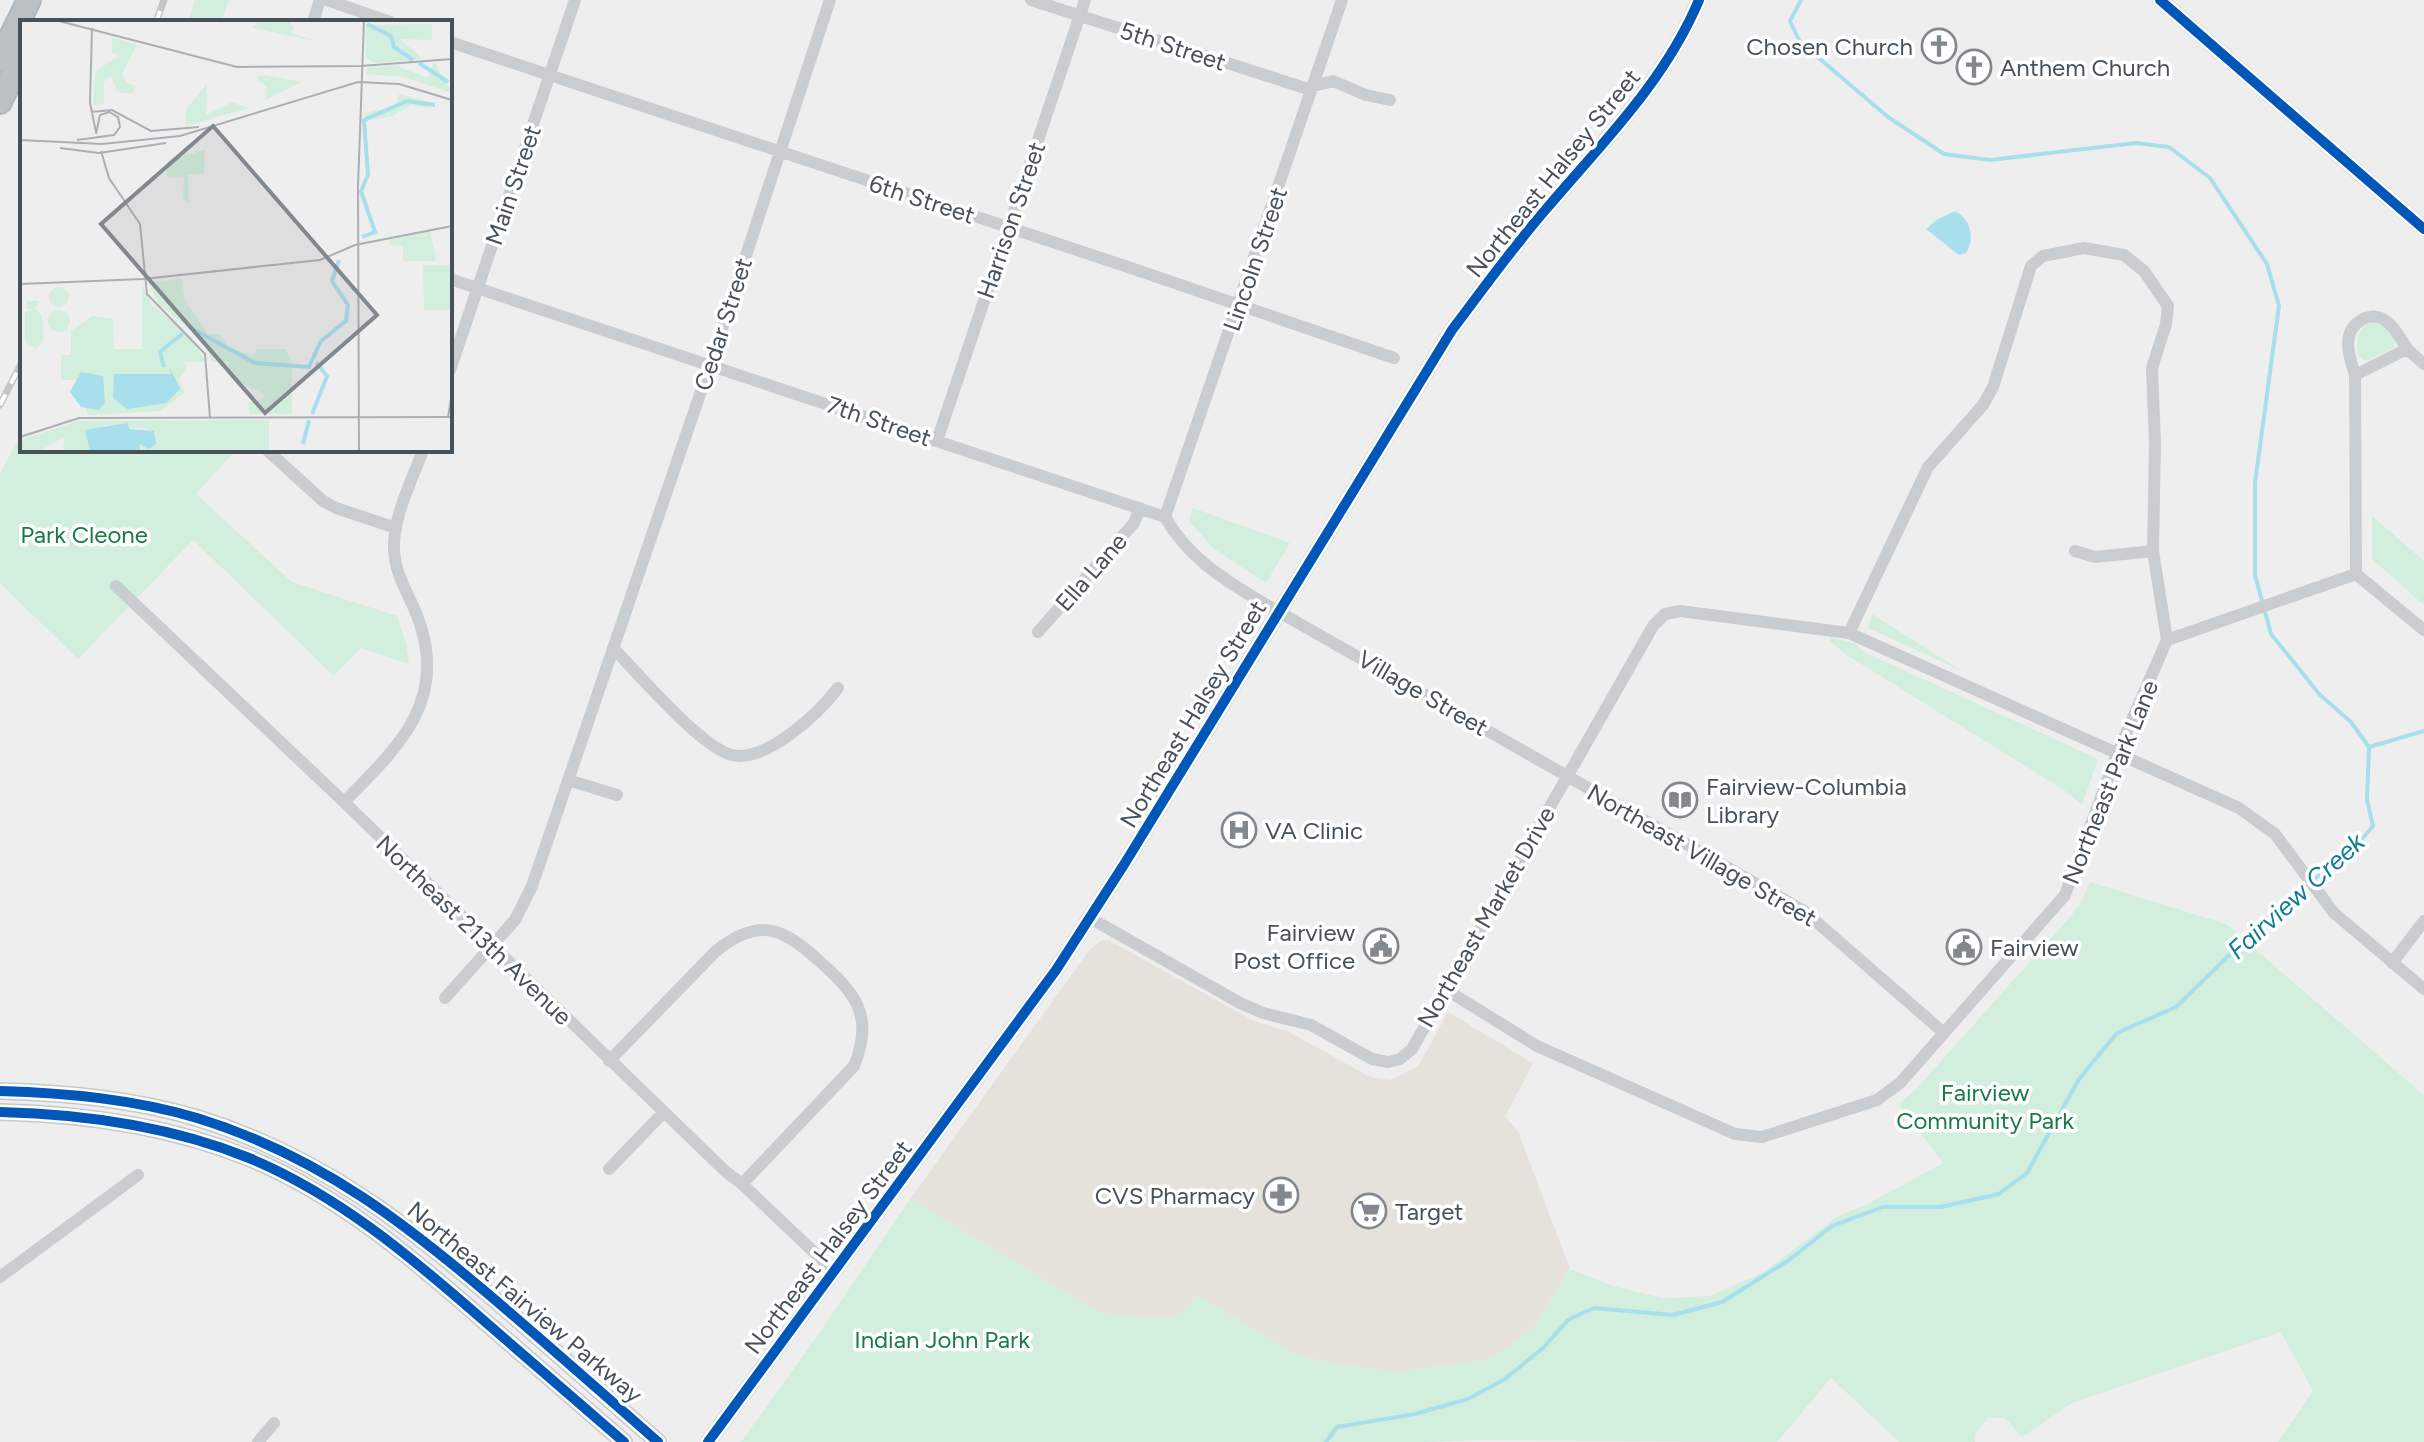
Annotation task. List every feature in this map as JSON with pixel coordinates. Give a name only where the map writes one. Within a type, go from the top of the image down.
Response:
[{"type":"highway","points":[[0,59],[29,0]]},
{"type":"highway","points":[[37,20],[43,0]]},
{"type":"highway","points":[[0,102],[20,59]]},
{"type":"main road","name":"Northeast Halsey Street","points":[[708,1442],[1017,1025],[1090,918],[1452,330],[1517,243],[1656,80],[1699,0]]},
{"type":"main road","points":[[2160,0],[2424,229]]},
{"type":"main road","name":"Northeast Fairview Parkway","points":[[0,1091],[62,1093],[173,1111],[244,1134],[314,1165],[379,1206],[441,1253],[658,1442]]},
{"type":"main road","name":"Northeast Fairview Parkway","points":[[0,1112],[98,1119],[165,1131],[249,1158],[317,1192],[384,1236],[425,1268],[624,1442]]},
{"type":"street","points":[[314,20],[320,0]]},
{"type":"street","points":[[327,0],[384,20]]},
{"type":"street","name":"Main Street","points":[[452,364],[575,0]]},
{"type":"street","name":"Cedar Street","points":[[445,998],[515,920],[532,886],[710,365],[830,0]]},
{"type":"street","name":"5th Street","points":[[1031,0],[1305,88],[1333,81],[1366,95],[1390,100]]},
{"type":"street","name":"Harrison Street","points":[[937,441],[1085,0]]},
{"type":"street","name":"Lincoln Street","points":[[1165,517],[1342,0]]},
{"type":"street","name":"6th Street","points":[[452,43],[1394,358]]},
{"type":"street","points":[[2356,574],[2167,640],[2153,551],[2155,443],[2152,368],[2166,324],[2168,306],[2144,271],[2124,255],[2084,248],[2043,256],[2031,266],[2025,277],[1993,387],[1983,405],[1928,467],[1849,633],[2258,819],[2275,834],[2334,913],[2424,989]]},
{"type":"street","name":"7th Street","points":[[452,280],[1165,517]]},
{"type":"street","points":[[2356,574],[2355,375],[2348,353],[2349,333],[2361,320],[2371,316],[2380,318],[2401,336],[2407,349],[2424,364]]},
{"type":"street","points":[[2355,375],[2407,349]]},
{"type":"street","points":[[269,452],[323,501],[396,528]]},
{"type":"street","points":[[344,802],[405,737],[420,708],[424,692],[425,642],[416,611],[407,598],[398,574],[394,549],[396,528],[422,452]]},
{"type":"street","name":"Ella Lane","points":[[1038,632],[1134,523],[1140,508]]},
{"type":"street","points":[[1165,517],[1188,550],[1205,565],[1278,612]]},
{"type":"street","points":[[2075,551],[2095,557],[2153,551]]},
{"type":"street","points":[[2356,574],[2424,630]]},
{"type":"street","name":"Northeast 213th Avenue","points":[[116,586],[344,802],[663,1113],[834,1271]]},
{"type":"street","name":"Northeast Market Drive","points":[[1090,918],[1240,1003],[1263,1013],[1311,1025],[1372,1059],[1388,1062],[1400,1059],[1412,1049],[1653,626],[1665,614],[1680,611],[1849,633]]},
{"type":"street","name":"Village Street","points":[[1278,612],[1566,776]]},
{"type":"street","name":"Northeast Park Lane","points":[[1445,989],[1537,1046],[1735,1134],[1762,1137],[1877,1100],[1900,1083],[2065,895],[2117,754],[2167,640]]},
{"type":"street","points":[[613,648],[694,730],[731,755],[755,754],[773,745],[819,710],[838,688]]},
{"type":"street","name":"Northeast Village Street","points":[[1566,776],[1804,911],[1944,1033]]},
{"type":"street","points":[[568,780],[617,795]]},
{"type":"street","points":[[2392,963],[2424,921]]},
{"type":"street","points":[[609,1061],[729,940],[763,930],[781,932],[797,941],[828,968],[844,983],[859,1006],[862,1048],[854,1066],[742,1184]]},
{"type":"street","points":[[609,1169],[663,1113]]},
{"type":"street","points":[[0,1277],[138,1175]]},
{"type":"street","points":[[258,1442],[274,1423]]},
{"type":"shaded area","points":[[1102,940],[1110,941],[1252,1020],[1289,1032],[1370,1077],[1391,1080],[1419,1065],[1448,1012],[1533,1063],[1505,1117],[1518,1131],[1570,1269],[1533,1328],[1508,1348],[1486,1360],[1400,1372],[1339,1365],[1294,1354],[1197,1295],[1178,1317],[1146,1319],[1098,1312],[910,1199],[1090,949]]},
{"type":"green space","points":[[195,0],[229,0],[222,20],[189,20]]},
{"type":"green space","points":[[2371,322],[2387,329],[2395,343],[2392,349],[2365,361],[2358,356],[2357,340],[2362,328]]},
{"type":"green space","name":"Park Cleone","points":[[20,436],[20,452],[234,452],[196,494],[292,582],[397,616],[409,664],[361,648],[334,676],[193,540],[78,659],[0,583],[0,474]]},
{"type":"green space","points":[[1193,508],[1290,543],[1266,583],[1213,548],[1189,521]]},
{"type":"green space","points":[[2372,516],[2424,561],[2424,605],[2372,559]]},
{"type":"green space","points":[[1872,614],[1962,671],[1868,628]]},
{"type":"green space","points":[[1831,637],[1855,644],[1864,652],[2096,758],[2082,805],[2064,790],[1845,654],[1829,640]]},
{"type":"green space","points":[[2090,882],[2226,924],[2424,1095],[2424,1442],[2278,1442],[2313,1391],[2281,1332],[2072,1403],[2022,1437],[2005,1418],[1989,1417],[1975,1435],[1975,1442],[1899,1442],[1831,1378],[1777,1442],[741,1442],[910,1199],[1098,1312],[1146,1319],[1178,1317],[1197,1295],[1294,1354],[1339,1365],[1400,1372],[1486,1360],[1508,1348],[1533,1328],[1570,1269],[1613,1286],[1662,1298],[1710,1296],[1762,1273],[1838,1216],[1868,1204],[1943,1163],[1899,1104],[1917,1088],[2071,916]]},
{"type":"water","points":[[1955,211],[1965,219],[1971,236],[1966,253],[1959,255],[1926,229]]},
{"type":"waterway","name":"Fairview Creek","points":[[1326,1442],[1337,1427],[1415,1414],[1468,1399],[1505,1379],[1543,1348],[1568,1320],[1594,1308],[1673,1315],[1722,1302],[1789,1260],[1832,1226],[1883,1207],[1941,1207],[1999,1194],[2027,1173],[2079,1079],[2117,1033],[2176,1007],[2288,898],[2350,853],[2373,826],[2367,800],[2369,747],[2351,722],[2320,695],[2271,634],[2255,575],[2255,483],[2279,306],[2267,264],[2210,178],[2169,147],[2136,143],[1990,160],[1944,154],[1888,117],[1800,42],[1790,21],[1801,0]]},
{"type":"waterway","points":[[2369,747],[2424,731]]},
{"type":"railway","points":[[157,20],[164,0]]},
{"type":"railway","points":[[0,405],[20,366]]},
{"type":"cycle path","points":[[708,1442],[1056,970],[1452,330],[1522,238],[1651,84],[1699,0]]},
{"type":"cycle path","points":[[2160,0],[2424,229]]},
{"type":"cycle path","points":[[0,1091],[100,1098],[173,1111],[284,1152],[363,1197],[400,1223],[508,1311],[658,1442]]},
{"type":"cycle path","points":[[0,1112],[95,1119],[158,1130],[219,1147],[282,1173],[343,1209],[400,1250],[624,1442]]},
{"type":"place","name":"Chosen Church","points":[[1939,46]]},
{"type":"place","name":"Anthem Church","points":[[1974,67]]},
{"type":"place","name":"Fairview-Columbia Library","points":[[1680,800]]},
{"type":"place","name":"VA Clinic","points":[[1239,830]]},
{"type":"place","name":"Fairview Post Office","points":[[1381,946]]},
{"type":"place","name":"Fairview","points":[[1964,947]]},
{"type":"place","name":"CVS Pharmacy","points":[[1281,1195]]},
{"type":"place","name":"Target","points":[[1369,1211]]},
{"type":"park label","name":"Fairview Community Park","points":[[1985,1106]]},
{"type":"park label","name":"Indian John Park","points":[[942,1339]]}]
